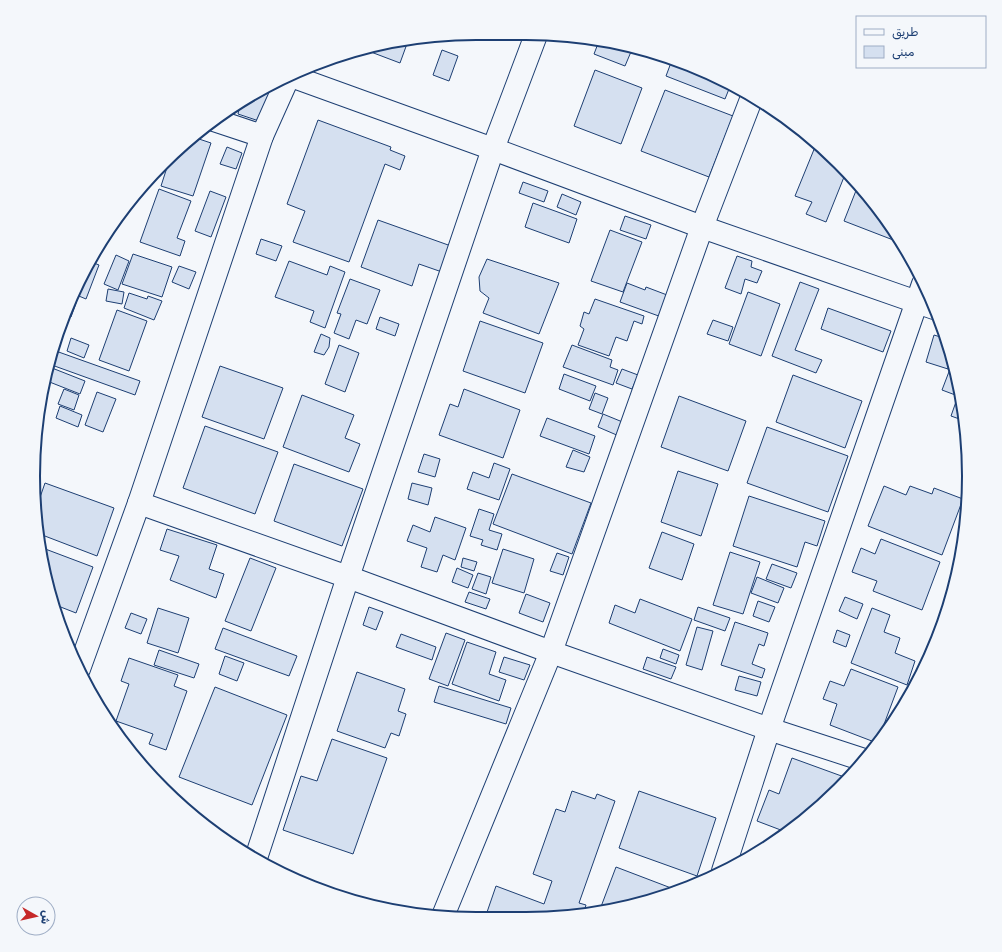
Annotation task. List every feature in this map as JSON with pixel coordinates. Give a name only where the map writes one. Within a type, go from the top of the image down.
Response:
[{"type":"street","points":[[257,854],[348,577],[493,149],[534,40]]},
{"type":"street","points":[[297,78],[702,227],[923,297]]},
{"type":"street","points":[[82,662],[139,503],[262,136],[285,84]]},
{"type":"street","points":[[445,911],[551,652],[702,227],[750,102]]},
{"type":"street","points":[[221,122],[262,136]]},
{"type":"street","points":[[725,864],[769,729],[924,298]]},
{"type":"street","points":[[139,503],[348,577],[551,652],[769,729],[858,758]]},
{"type":"building","points":[[406,46],[400,63],[373,53]]},
{"type":"building","points":[[597,46],[631,53],[625,66],[594,54]]},
{"type":"building","points":[[442,50],[458,56],[449,81],[433,75]]},
{"type":"building","points":[[670,65],[693,73],[729,90],[725,99],[666,76]]},
{"type":"building","points":[[595,70],[642,88],[621,144],[574,126]]},
{"type":"building","points":[[665,90],[733,116],[709,177],[641,151]]},
{"type":"building","points":[[268,93],[272,94],[262,122],[238,114],[239,110],[258,98]]},
{"type":"building","points":[[318,120],[391,147],[390,150],[405,156],[400,170],[385,164],[349,262],[293,242],[305,211],[287,204]]},
{"type":"building","points":[[200,139],[211,143],[193,196],[161,186],[166,170],[189,148]]},
{"type":"building","points":[[227,147],[242,153],[236,169],[220,164]]},
{"type":"building","points":[[814,149],[844,178],[826,222],[806,214],[812,202],[795,196]]},
{"type":"building","points":[[523,182],[548,191],[544,202],[519,193]]},
{"type":"building","points":[[159,189],[191,201],[177,238],[185,241],[180,256],[140,242]]},
{"type":"building","points":[[210,191],[226,197],[211,237],[195,231]]},
{"type":"building","points":[[856,191],[893,240],[844,221]]},
{"type":"building","points":[[562,194],[581,202],[576,215],[557,207]]},
{"type":"building","points":[[533,203],[577,219],[569,243],[525,227]]},
{"type":"building","points":[[625,216],[651,225],[646,239],[620,230]]},
{"type":"building","points":[[378,220],[451,246],[442,272],[419,264],[412,286],[361,267]]},
{"type":"building","points":[[610,230],[642,242],[623,292],[591,281]]},
{"type":"building","points":[[261,239],[282,246],[276,261],[256,254]]},
{"type":"building","points":[[133,254],[172,267],[162,297],[122,284]]},
{"type":"building","points":[[116,255],[129,261],[118,290],[104,284]]},
{"type":"building","points":[[737,256],[752,261],[751,267],[762,271],[757,283],[745,279],[741,294],[725,288]]},
{"type":"building","points":[[487,259],[559,283],[539,334],[483,313],[489,298],[480,291],[479,277]]},
{"type":"building","points":[[289,261],[327,275],[330,266],[345,272],[325,328],[310,322],[314,311],[275,297]]},
{"type":"building","points":[[95,263],[99,265],[86,299],[79,296]]},
{"type":"building","points":[[179,266],[196,272],[189,289],[172,282]]},
{"type":"building","points":[[350,279],[380,290],[367,324],[356,320],[349,339],[334,333],[341,314],[337,313]]},
{"type":"building","points":[[800,282],[819,289],[795,350],[822,360],[816,373],[772,356]]},
{"type":"building","points":[[627,283],[645,290],[646,287],[675,298],[667,319],[620,302]]},
{"type":"building","points":[[108,289],[124,292],[122,304],[106,301]]},
{"type":"building","points":[[748,292],[780,304],[761,356],[729,344]]},
{"type":"building","points":[[129,293],[147,299],[148,296],[162,301],[154,320],[124,308]]},
{"type":"building","points":[[595,299],[644,316],[642,324],[634,321],[627,341],[616,337],[609,356],[578,345],[584,329],[580,326],[584,312],[589,314]]},
{"type":"building","points":[[76,303],[76,303],[70,317]]},
{"type":"building","points":[[828,308],[891,331],[883,352],[821,329]]},
{"type":"building","points":[[117,310],[147,321],[129,371],[99,360]]},
{"type":"building","points":[[380,317],[399,324],[395,336],[376,329]]},
{"type":"building","points":[[713,320],[733,327],[728,341],[707,334]]},
{"type":"building","points":[[480,321],[543,343],[525,393],[463,371]]},
{"type":"building","points":[[321,334],[330,338],[329,347],[324,355],[314,352]]},
{"type":"building","points":[[934,335],[939,337],[948,369],[926,362]]},
{"type":"building","points":[[71,338],[89,345],[84,358],[67,351]]},
{"type":"building","points":[[339,345],[359,353],[345,392],[325,384]]},
{"type":"building","points":[[572,345],[612,360],[610,367],[618,370],[613,385],[563,367]]},
{"type":"building","points":[[58,352],[140,381],[135,395],[54,366]]},
{"type":"building","points":[[220,366],[283,388],[264,439],[202,417]]},
{"type":"building","points":[[54,369],[85,381],[80,394],[50,382]]},
{"type":"building","points":[[622,369],[638,375],[632,389],[616,383]]},
{"type":"building","points":[[949,371],[955,395],[942,390]]},
{"type":"building","points":[[564,374],[596,386],[590,401],[559,389]]},
{"type":"building","points":[[793,375],[862,401],[845,448],[776,422]]},
{"type":"building","points":[[64,389],[79,395],[74,410],[58,404]]},
{"type":"building","points":[[464,389],[520,410],[503,458],[439,435],[450,404],[458,407]]},
{"type":"building","points":[[97,392],[116,399],[103,432],[85,425]]},
{"type":"building","points":[[595,393],[608,398],[602,414],[589,409]]},
{"type":"building","points":[[302,395],[354,415],[345,438],[360,444],[349,472],[283,447]]},
{"type":"building","points":[[679,396],[746,421],[728,471],[661,447]]},
{"type":"building","points":[[956,403],[958,418],[951,416]]},
{"type":"building","points":[[60,406],[82,415],[78,427],[56,418]]},
{"type":"building","points":[[603,414],[625,423],[619,436],[598,427]]},
{"type":"building","points":[[547,418],[595,436],[589,454],[540,436]]},
{"type":"building","points":[[205,426],[278,452],[255,514],[183,488]]},
{"type":"building","points":[[767,427],[848,456],[828,512],[747,483]]},
{"type":"building","points":[[573,450],[590,457],[584,472],[566,467]]},
{"type":"building","points":[[424,454],[440,459],[435,477],[418,472]]},
{"type":"building","points":[[494,463],[510,469],[499,500],[467,489],[473,472],[489,478]]},
{"type":"building","points":[[294,464],[363,489],[342,546],[274,521]]},
{"type":"building","points":[[678,471],[718,484],[701,536],[661,522]]},
{"type":"building","points":[[512,474],[591,503],[572,554],[493,524]]},
{"type":"building","points":[[45,483],[114,508],[97,556],[44,536],[41,495]]},
{"type":"building","points":[[412,483],[432,488],[428,505],[408,499]]},
{"type":"building","points":[[884,486],[906,495],[910,486],[932,494],[934,488],[961,498],[961,504],[942,555],[868,526]]},
{"type":"building","points":[[749,496],[825,521],[817,546],[805,542],[797,567],[733,546]]},
{"type":"building","points":[[479,509],[494,514],[489,530],[502,534],[497,550],[481,545],[483,540],[470,536]]},
{"type":"building","points":[[435,517],[466,528],[455,560],[443,555],[437,572],[421,567],[427,548],[407,541],[413,525],[430,532]]},
{"type":"building","points":[[167,529],[217,545],[209,569],[224,574],[216,598],[170,580],[179,556],[160,550]]},
{"type":"building","points":[[662,532],[694,544],[682,580],[649,568]]},
{"type":"building","points":[[881,539],[940,562],[922,610],[873,591],[877,581],[852,572],[861,548],[875,554]]},
{"type":"building","points":[[46,549],[93,567],[76,613],[60,607]]},
{"type":"building","points":[[503,549],[534,559],[524,593],[492,583]]},
{"type":"building","points":[[730,552],[760,562],[743,614],[713,605]]},
{"type":"building","points":[[557,553],[569,557],[563,575],[550,571]]},
{"type":"building","points":[[250,558],[276,568],[251,631],[225,621]]},
{"type":"building","points":[[463,558],[477,562],[474,571],[461,567]]},
{"type":"building","points":[[772,564],[797,573],[791,588],[766,579]]},
{"type":"building","points":[[457,568],[473,575],[468,588],[452,582]]},
{"type":"building","points":[[478,573],[491,577],[486,594],[472,589]]},
{"type":"building","points":[[757,577],[784,588],[778,603],[751,593]]},
{"type":"building","points":[[469,592],[490,599],[486,609],[465,602]]},
{"type":"building","points":[[526,594],[550,603],[543,622],[519,613]]},
{"type":"building","points":[[845,597],[863,604],[857,619],[839,611]]},
{"type":"building","points":[[640,599],[692,619],[680,651],[609,623],[615,605],[635,613]]},
{"type":"building","points":[[758,601],[775,607],[769,622],[753,616]]},
{"type":"building","points":[[369,607],[383,612],[376,630],[363,625]]},
{"type":"building","points":[[698,607],[730,618],[725,631],[694,620]]},
{"type":"building","points":[[158,608],[189,618],[178,653],[147,643]]},
{"type":"building","points":[[872,608],[890,615],[884,632],[900,638],[895,653],[915,661],[907,685],[851,663]]},
{"type":"building","points":[[131,613],[147,619],[141,634],[125,628]]},
{"type":"building","points":[[735,622],[768,633],[764,646],[759,644],[752,664],[765,669],[762,678],[721,665]]},
{"type":"building","points":[[697,627],[713,631],[702,670],[686,665]]},
{"type":"building","points":[[223,628],[297,656],[289,676],[215,649]]},
{"type":"building","points":[[837,630],[850,635],[846,647],[833,642]]},
{"type":"building","points":[[446,633],[465,640],[448,686],[429,679]]},
{"type":"building","points":[[401,634],[436,647],[432,660],[396,647]]},
{"type":"building","points":[[467,642],[496,652],[489,674],[506,680],[499,701],[452,684]]},
{"type":"building","points":[[663,649],[679,655],[676,664],[660,658]]},
{"type":"building","points":[[159,650],[199,664],[194,678],[154,665]]},
{"type":"building","points":[[225,656],[244,663],[237,681],[219,674]]},
{"type":"building","points":[[504,657],[530,665],[524,680],[499,672]]},
{"type":"building","points":[[647,657],[676,667],[671,679],[643,669]]},
{"type":"building","points":[[129,658],[178,675],[174,686],[187,691],[166,750],[149,744],[153,734],[116,721],[129,684],[121,681]]},
{"type":"building","points":[[851,669],[898,687],[884,725],[872,741],[830,725],[837,704],[823,699],[830,681],[844,686]]},
{"type":"building","points":[[357,672],[405,689],[398,711],[406,714],[399,736],[391,733],[385,748],[337,731]]},
{"type":"building","points":[[739,676],[761,682],[757,696],[735,690]]},
{"type":"building","points":[[439,686],[511,708],[506,724],[434,702]]},
{"type":"building","points":[[215,687],[287,715],[252,805],[179,777]]},
{"type":"building","points":[[332,739],[387,758],[353,854],[283,830],[301,776],[317,781]]},
{"type":"building","points":[[792,758],[842,776],[813,804],[780,830],[757,821],[769,790],[779,794]]},
{"type":"building","points":[[572,791],[595,799],[597,794],[615,801],[579,903],[586,905],[585,908],[555,911],[487,912],[496,886],[544,904],[552,881],[533,874],[556,809],[565,812]]},
{"type":"building","points":[[639,791],[716,818],[697,876],[619,848]]},
{"type":"building","points":[[616,867],[670,888],[639,897],[602,905]]}]
